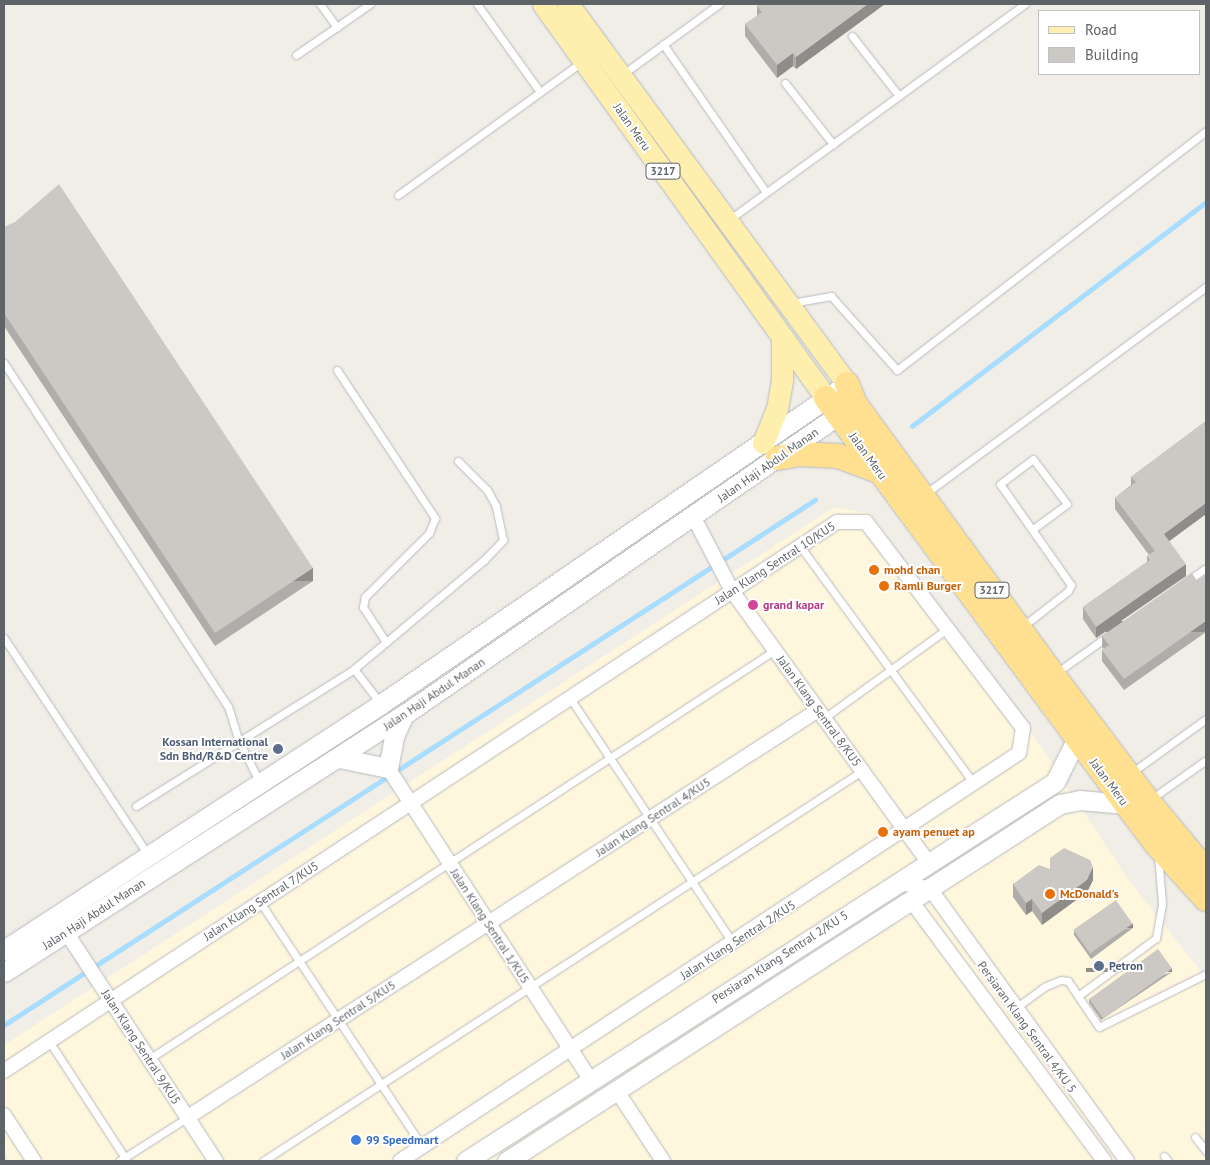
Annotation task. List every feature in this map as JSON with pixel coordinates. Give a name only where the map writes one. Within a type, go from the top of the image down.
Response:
[{"type":"highway","name":"Jalan Meru","points":[[842,400],[923,496],[1128,775],[1137,803],[1157,845],[1206,899]]},
{"type":"highway","name":"Jalan Meru","points":[[842,400],[879,471],[1077,738],[1137,803],[1204,867]]},
{"type":"highway","points":[[771,451],[838,456],[879,471]]},
{"type":"main road","name":"Jalan Meru","points":[[543,4],[782,338],[842,400]]},
{"type":"main road","name":"Jalan Meru","points":[[568,4],[788,304],[842,400]]},
{"type":"main road","points":[[771,451],[782,380],[782,338]]},
{"type":"street","name":"Jalan Haji Abdul Manan","points":[[4,950],[771,451],[842,400]]},
{"type":"street","name":"Jalan Haji Abdul Manan","points":[[4,972],[405,714],[693,516],[771,451]]},
{"type":"street","name":"Jalan Klang Sentral 8/KU5","points":[[693,516],[732,591],[928,862]]},
{"type":"street","name":"Jalan Klang Sentral 10/KU5","points":[[411,802],[837,522],[866,522],[1024,732],[1015,757],[905,830]]},
{"type":"street","points":[[339,758],[388,768],[394,736],[405,714]]},
{"type":"street","name":"Jalan Klang Sentral 4/KU5","points":[[488,923],[650,819],[821,714]]},
{"type":"street","name":"Persiaran Klang Sentral 2/KU 5","points":[[466,1161],[810,937],[1055,782],[1077,738]]},
{"type":"street","name":"Jalan Klang Sentral 1/KU5","points":[[388,768],[590,1080]]},
{"type":"street","name":"Persiaran Klang Sentral 2/KU 5","points":[[506,1161],[912,902],[1060,804],[1080,800],[1137,803]]},
{"type":"street","name":"Jalan Klang Sentral 7/KU5","points":[[4,1071],[411,802]]},
{"type":"street","name":"Jalan Klang Sentral 2/KU5","points":[[400,1161],[905,830]]},
{"type":"street","points":[[890,886],[914,884],[930,890]]},
{"type":"street","name":"Persiaran Klang Sentral 4/KU 5","points":[[930,890],[1014,1009],[1123,1156]]},
{"type":"street","name":"Persiaran Klang Sentral 4/KU 5","points":[[912,902],[1103,1161]]},
{"type":"street","name":"Jalan Klang Sentral 5/KU5","points":[[188,1117],[488,923]]},
{"type":"street","name":"Jalan Klang Sentral 9/KU5","points":[[66,932],[216,1161]]},
{"type":"street","points":[[810,937],[823,959]]},
{"type":"street","points":[[1046,1085],[1062,1075]]},
{"type":"street","points":[[617,1091],[663,1161]]},
{"type":"street","points":[[4,1115],[34,1161]]},
{"type":"lane","points":[[320,4],[337,27]]},
{"type":"lane","points":[[296,55],[370,4]]},
{"type":"lane","points":[[477,4],[540,92]]},
{"type":"lane","points":[[620,75],[719,4]]},
{"type":"lane","points":[[728,221],[1025,4]]},
{"type":"lane","points":[[852,36],[899,96]]},
{"type":"lane","points":[[663,44],[766,192]]},
{"type":"lane","points":[[398,195],[584,60]]},
{"type":"lane","points":[[785,83],[833,144]]},
{"type":"lane","points":[[788,304],[831,296],[897,370],[1206,130]]},
{"type":"lane","points":[[923,496],[1206,287]]},
{"type":"lane","points":[[4,363],[228,706],[238,739],[261,784]]},
{"type":"lane","points":[[336,370],[435,518],[429,533],[365,597],[363,607],[386,642]]},
{"type":"lane","points":[[1020,629],[1068,591],[1071,585],[1000,484],[1033,459],[1067,504],[1033,529]]},
{"type":"lane","points":[[136,806],[238,739],[354,669],[484,560],[503,540],[496,506],[487,490],[458,460]]},
{"type":"lane","points":[[800,546],[974,784]]},
{"type":"lane","points":[[1182,585],[1206,568]]},
{"type":"lane","points":[[821,714],[891,670],[947,629]]},
{"type":"lane","points":[[1053,675],[1118,630]]},
{"type":"lane","points":[[4,638],[149,856]]},
{"type":"lane","points":[[149,1059],[775,650]]},
{"type":"lane","points":[[354,669],[381,704]]},
{"type":"lane","points":[[570,698],[732,943]]},
{"type":"lane","points":[[1128,775],[1206,719]]},
{"type":"lane","points":[[1137,803],[1205,763]]},
{"type":"lane","points":[[263,1161],[862,771]]},
{"type":"lane","points":[[1078,996],[1156,938],[1162,904],[1157,845]]},
{"type":"lane","points":[[260,902],[422,1146]]},
{"type":"lane","points":[[1014,1009],[1046,986],[1061,980],[1068,981],[1100,1026],[1206,974]]},
{"type":"lane","points":[[49,1041],[124,1160],[188,1117]]},
{"type":"lane","points":[[1195,1137],[1206,1151]]},
{"type":"shaded area","points":[[834,507],[871,514],[1035,738],[1128,879],[1206,978],[1206,1161],[10,1161],[4,1152],[4,1045]]},
{"type":"building","points":[[759,4],[868,4],[796,57],[793,53],[777,65],[745,24],[762,12],[757,6]]},
{"type":"building","points":[[59,184],[313,568],[215,633],[4,313],[4,227],[15,222]]},
{"type":"building","points":[[1206,421],[1206,503],[1164,534],[1186,564],[1096,627],[1083,607],[1150,560],[1147,556],[1155,551],[1115,498],[1136,482],[1131,477]]},
{"type":"building","points":[[1192,573],[1197,581],[1206,575],[1206,621],[1124,679],[1102,650],[1109,645],[1102,636]]},
{"type":"building","name":"McDonald's","points":[[1064,848],[1090,860],[1093,867],[1087,880],[1042,913],[1032,899],[1026,903],[1013,884],[1039,865],[1050,869],[1050,858]]},
{"type":"building","points":[[1116,900],[1133,924],[1090,954],[1073,930]]},
{"type":"building","points":[[1158,949],[1172,968],[1103,1018],[1089,999]]},
{"type":"waterway","points":[[912,426],[1206,202]]},
{"type":"waterway","points":[[4,1025],[815,500]]},
{"type":"place","name":"mohd chan","points":[[874,570]]},
{"type":"place","name":"Ramli Burger","points":[[884,586]]},
{"type":"place","name":"grand kapar","points":[[753,605]]},
{"type":"place","name":"Kossan International Sdn Bhd/R&D Centre","points":[[278,749]]},
{"type":"place","name":"ayam penuet ap","points":[[883,832]]},
{"type":"place","name":"McDonald's","points":[[1050,894]]},
{"type":"place","name":"Petron","points":[[1099,966]]},
{"type":"place","name":"99 Speedmart","points":[[356,1140]]}]
